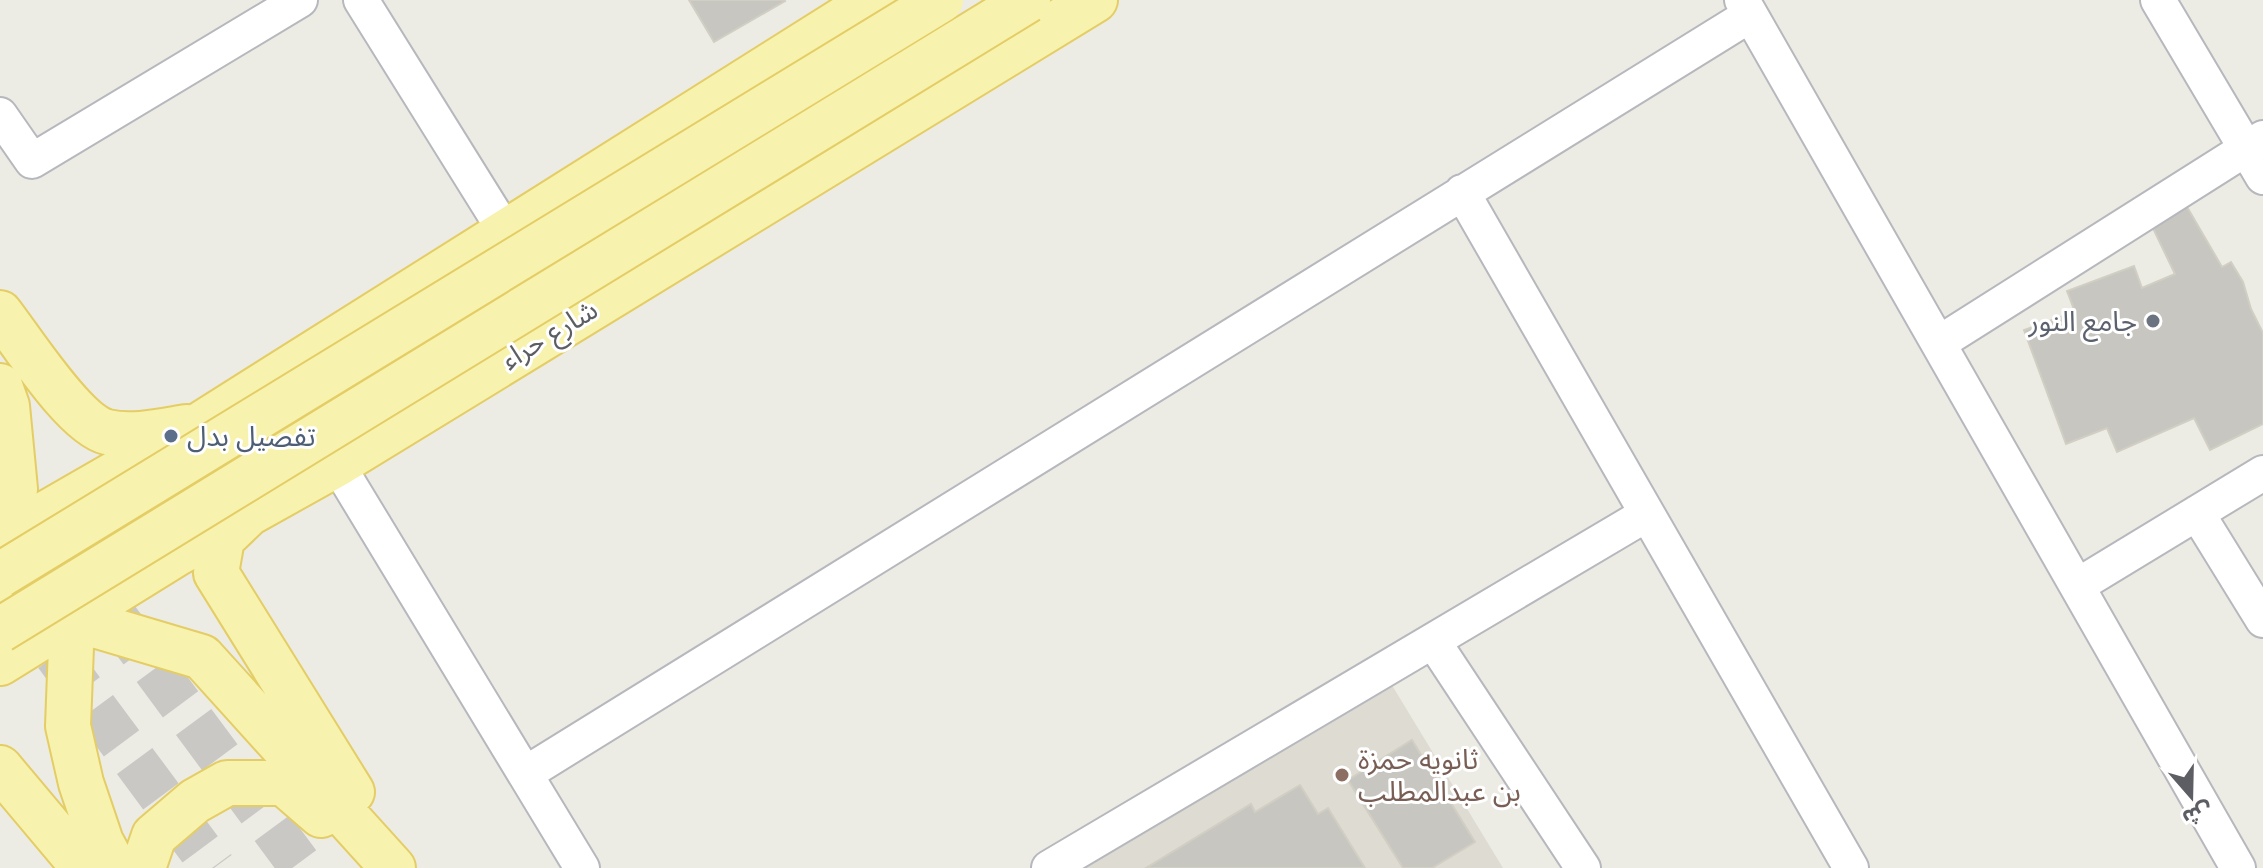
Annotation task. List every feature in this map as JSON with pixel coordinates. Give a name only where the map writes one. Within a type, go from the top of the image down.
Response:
[{"type":"main road","points":[[1,553],[119,473],[211,427],[505,231],[874,0]]},
{"type":"main road","points":[[1,553],[941,0]]},
{"type":"main road","name":"شارع حراء","points":[[0,630],[1028,0]]},
{"type":"main road","name":"شارع حراء","points":[[0,663],[176,554],[337,464],[1095,0]]},
{"type":"main road","points":[[0,313],[76,413],[105,432],[141,434],[211,427]]},
{"type":"main road","points":[[0,386],[7,406],[15,489],[1,553]]},
{"type":"main road","points":[[211,427],[215,486],[247,490],[298,485]]},
{"type":"main road","points":[[115,868],[101,842],[81,783],[68,726],[72,620],[68,551],[83,514],[119,473]]},
{"type":"main road","points":[[254,509],[222,539],[216,573],[283,685],[401,868]]},
{"type":"main road","points":[[1,553],[176,554]]},
{"type":"main road","points":[[0,597],[202,657],[393,868]]},
{"type":"main road","points":[[0,768],[84,868]]},
{"type":"main road","points":[[143,868],[154,836],[195,801],[227,783],[284,783],[384,868]]},
{"type":"street","points":[[0,115],[32,161],[300,0]]},
{"type":"street","points":[[361,0],[505,231]]},
{"type":"street","points":[[1939,343],[2257,155],[2158,0]]},
{"type":"street","points":[[525,774],[1462,192],[1746,8],[2238,868]]},
{"type":"street","points":[[1462,192],[1851,868]]},
{"type":"street","points":[[337,464],[582,868]]},
{"type":"street","points":[[2077,586],[2263,473]]},
{"type":"street","points":[[2197,513],[2263,620]]},
{"type":"street","points":[[1049,868],[1647,514]]},
{"type":"street","points":[[1433,641],[1583,868]]},
{"type":"street","points":[[2253,868],[2263,862]]},
{"type":"shaded area","name":"ثانويه حمزة بن عبدالمطلب","points":[[1390,682],[1503,868],[1084,868]]},
{"type":"building","points":[[689,0],[784,0],[785,1],[714,42]]},
{"type":"building","name":"جامع النور","points":[[2183,200],[2222,267],[2231,262],[2243,282],[2251,309],[2263,333],[2263,424],[2210,450],[2194,418],[2117,452],[2107,428],[2066,444],[2024,330],[2075,312],[2067,291],[2134,266],[2142,288],[2175,274],[2149,220]]},
{"type":"building","points":[[1412,740],[1475,842],[1432,868],[1403,868],[1348,780]]},
{"type":"building","points":[[1300,785],[1318,814],[1328,808],[1365,868],[1146,868],[1251,804],[1255,812]]},
{"type":"tunnel","points":[[115,616],[302,868]]},
{"type":"tunnel","points":[[56,655],[214,868]]},
{"type":"place","name":"جامع النور","points":[[2153,321]]},
{"type":"place","name":"تفصيل بدل","points":[[171,436]]},
{"type":"place","name":"ثانويه حمزة بن عبدالمطلب","points":[[1342,775]]}]
